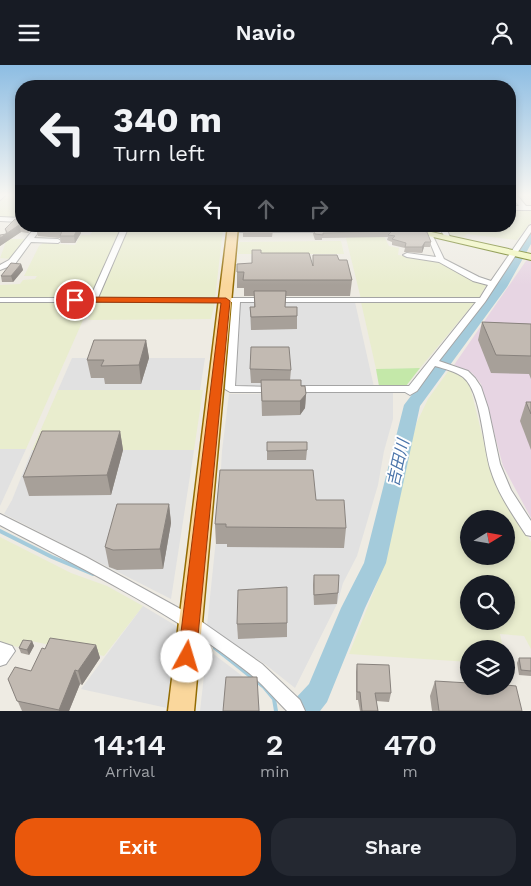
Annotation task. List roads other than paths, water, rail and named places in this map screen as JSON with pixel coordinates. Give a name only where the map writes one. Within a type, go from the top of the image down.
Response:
[{"type":"main road","points":[[181,711],[190,622],[231,301],[233,232]]},
{"type":"main road","points":[[417,232],[524,254]]},
{"type":"street","points":[[231,301],[230,389],[412,391],[493,284],[524,254],[531,227]]},
{"type":"street","points":[[0,268],[12,262],[35,232]]},
{"type":"street","points":[[94,300],[123,232]]},
{"type":"street","points":[[445,232],[448,239]]},
{"type":"street","points":[[430,235],[441,260]]},
{"type":"street","points":[[29,240],[58,241]]},
{"type":"street","points":[[407,255],[441,260],[476,279],[493,284]]},
{"type":"street","points":[[0,300],[482,300]]},
{"type":"street","points":[[434,363],[464,373],[472,380],[478,393],[495,466],[509,498],[531,531]]},
{"type":"street","points":[[0,519],[81,561],[190,622],[256,669],[297,711]]},
{"type":"street","points":[[0,649],[7,651],[0,659]]},
{"type":"waterway","name":"吉田川","points":[[303,711],[318,693],[353,608],[375,563],[412,405],[501,287],[531,234]]},
{"type":"waterway","points":[[0,531],[52,557],[93,574]]},
{"type":"waterway","points":[[215,648],[264,687],[274,699],[276,711]]}]
